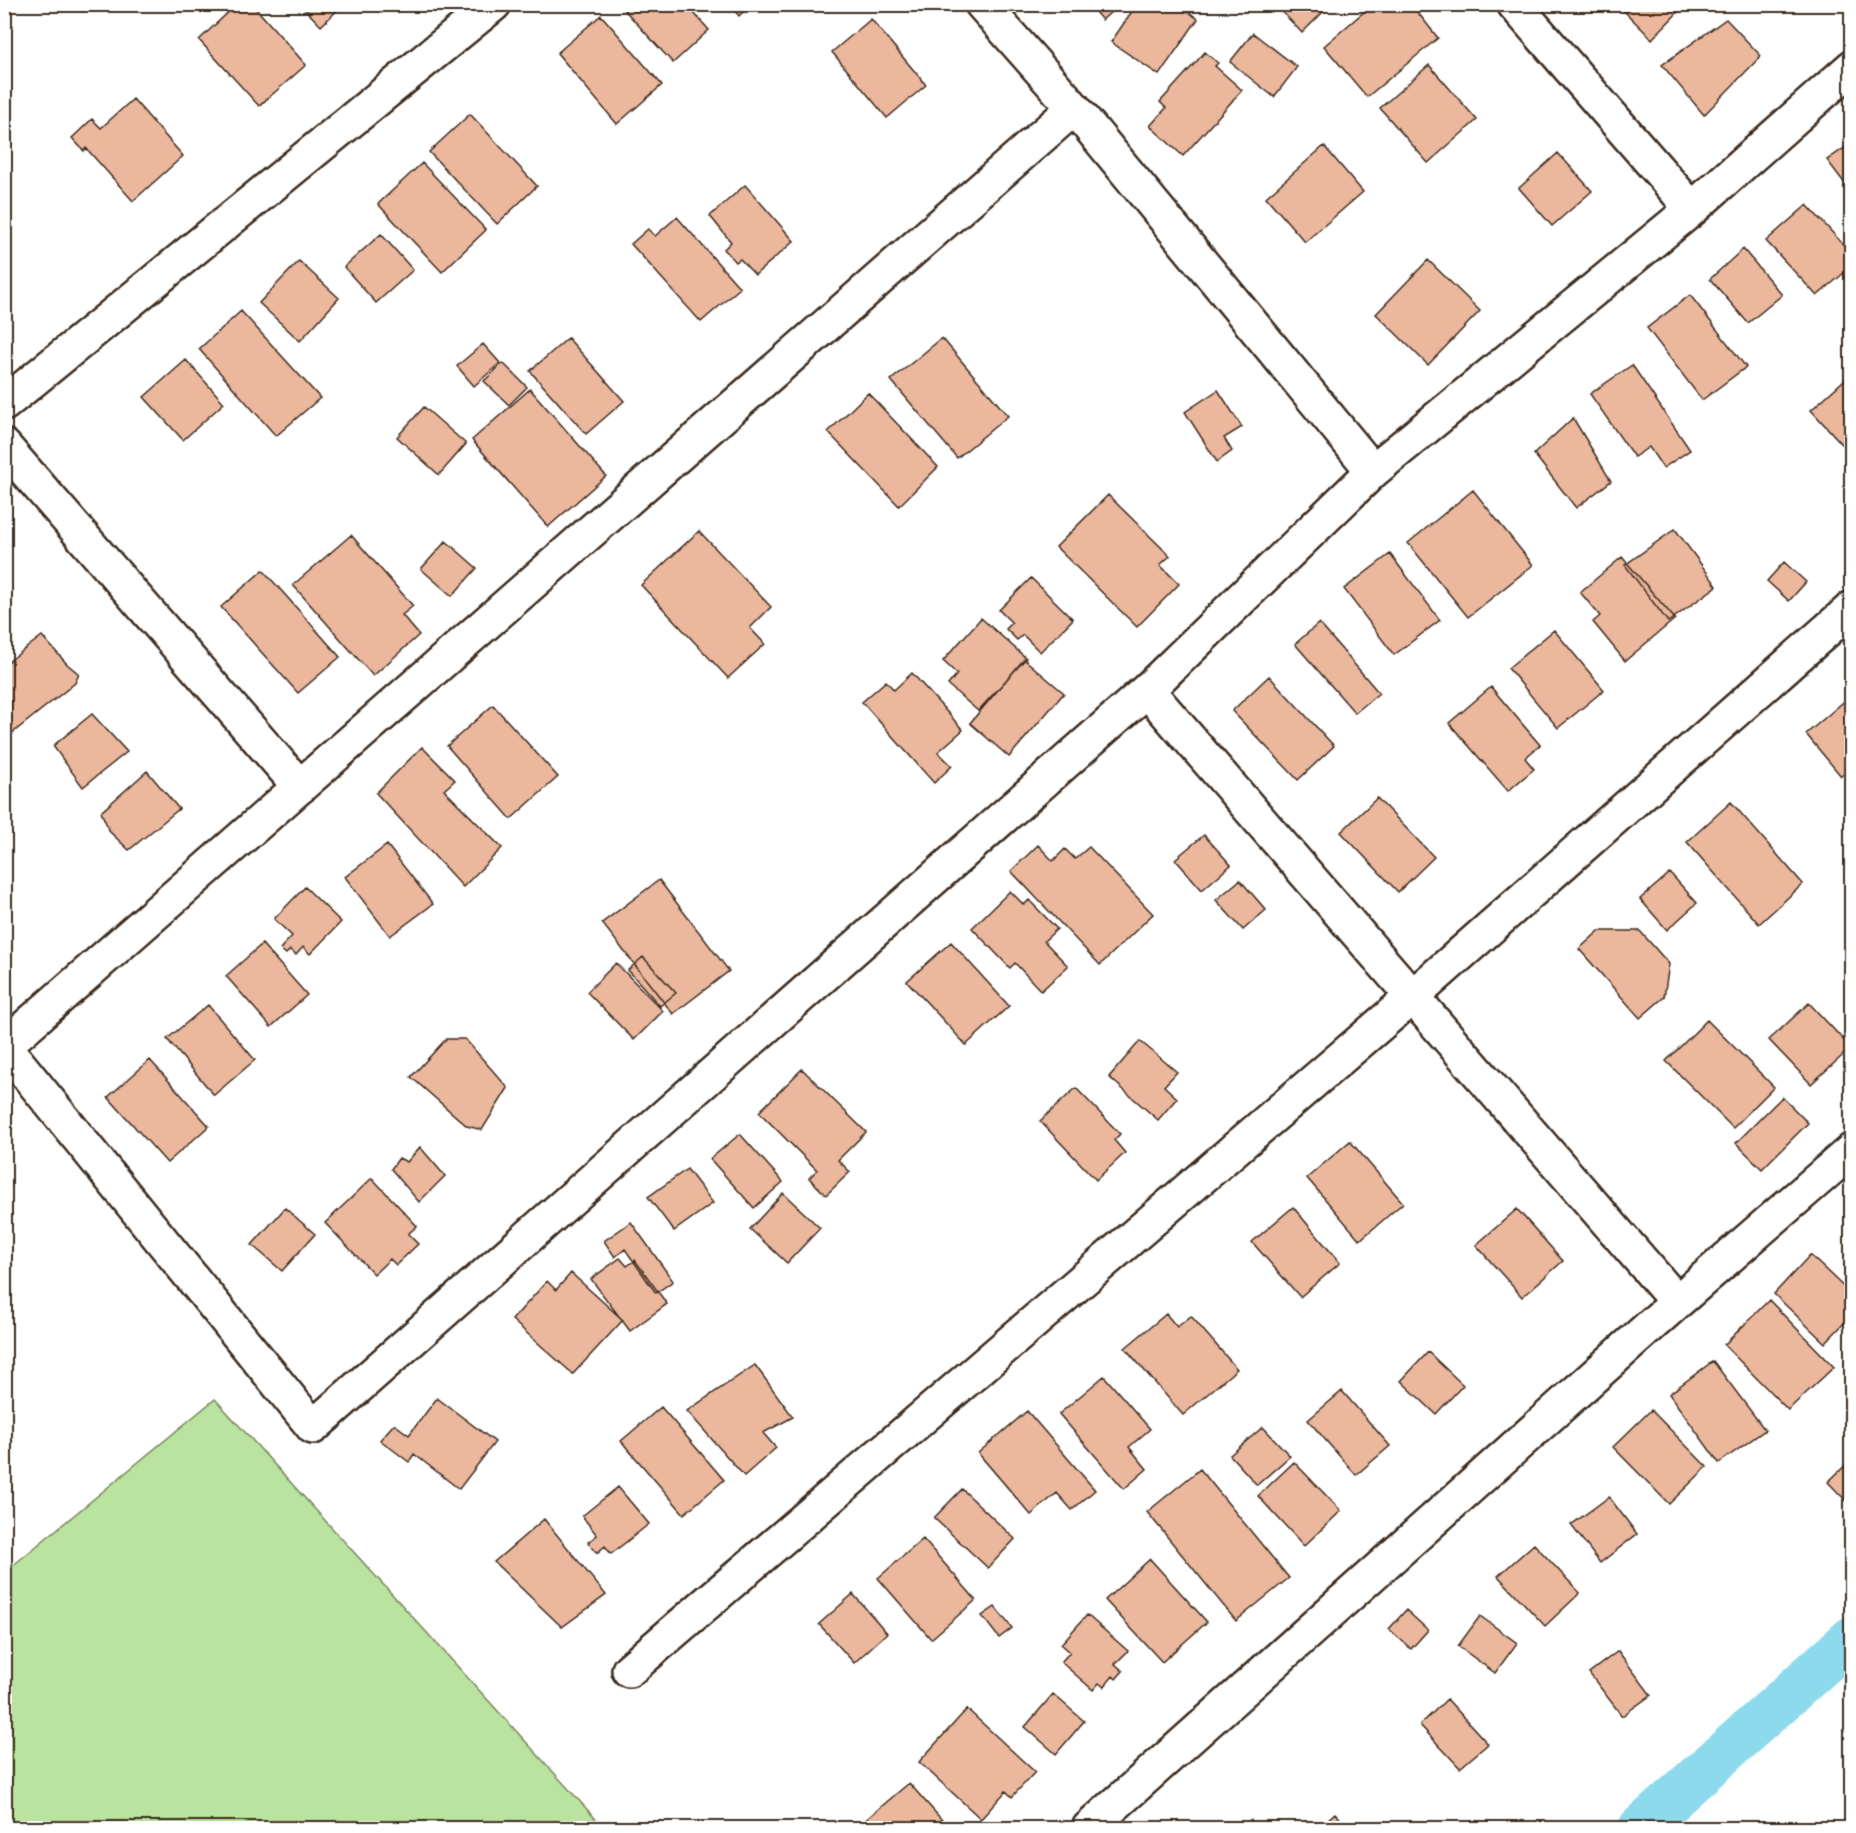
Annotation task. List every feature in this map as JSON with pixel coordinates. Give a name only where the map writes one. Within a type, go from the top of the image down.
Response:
[{"type":"street","points":[[4,404],[494,4]]},
{"type":"street","points":[[982,4],[1074,108],[1373,471]]},
{"type":"street","points":[[1514,4],[1692,209]]},
{"type":"street","points":[[1074,108],[4,1046],[313,1427],[1147,690],[1373,471],[1692,209],[1851,67]]},
{"type":"street","points":[[4,446],[300,787]]},
{"type":"street","points":[[629,1670],[1413,996],[1851,608]]},
{"type":"street","points":[[1147,690],[1677,1302]]},
{"type":"street","points":[[1089,1828],[1677,1302],[1851,1150]]},
{"type":"green space","points":[[215,1399],[604,1828],[5,1828],[5,1572]]},
{"type":"building","points":[[237,4],[252,4],[306,65],[259,106],[199,40]]},
{"type":"building","points":[[300,4],[344,4],[321,26]]},
{"type":"building","points":[[619,4],[686,4],[709,30],[673,63]]},
{"type":"building","points":[[729,4],[751,4],[739,16]]},
{"type":"building","points":[[1088,4],[1120,4],[1102,20]]},
{"type":"building","points":[[1137,4],[1178,4],[1198,19],[1159,75],[1111,42]]},
{"type":"building","points":[[1275,4],[1331,4],[1302,33]]},
{"type":"building","points":[[1373,4],[1411,4],[1438,38],[1367,97],[1324,46]]},
{"type":"building","points":[[1680,4],[1683,7],[1652,39],[1618,5]]},
{"type":"building","points":[[601,15],[662,85],[617,124],[557,53]]},
{"type":"building","points":[[871,19],[926,85],[887,118],[832,52]]},
{"type":"building","points":[[1726,19],[1761,56],[1704,115],[1662,65]]},
{"type":"building","points":[[1253,33],[1297,67],[1274,97],[1230,62]]},
{"type":"building","points":[[1205,52],[1218,63],[1215,66],[1242,90],[1183,156],[1150,126],[1166,108],[1160,102]]},
{"type":"building","points":[[1429,65],[1477,120],[1428,163],[1380,108]]},
{"type":"building","points":[[133,99],[183,156],[133,201],[86,148],[84,151],[72,138],[92,119],[101,128]]},
{"type":"building","points":[[470,114],[537,186],[497,224],[429,152]]},
{"type":"building","points":[[1852,143],[1852,193],[1827,160]]},
{"type":"building","points":[[1324,146],[1363,192],[1305,242],[1266,197]]},
{"type":"building","points":[[1558,153],[1592,191],[1552,226],[1519,188]]},
{"type":"building","points":[[422,163],[486,230],[442,272],[378,204]]},
{"type":"building","points":[[745,185],[794,241],[755,275],[740,259],[736,262],[724,249],[731,242],[710,216]]},
{"type":"building","points":[[1807,205],[1852,254],[1852,266],[1817,296],[1766,241]]},
{"type":"building","points":[[677,217],[740,288],[701,322],[631,244],[648,229],[655,236]]},
{"type":"building","points":[[381,234],[413,270],[376,303],[344,267]]},
{"type":"building","points":[[1743,249],[1782,295],[1748,323],[1710,279]]},
{"type":"building","points":[[1428,260],[1480,311],[1428,365],[1376,314]]},
{"type":"building","points":[[299,261],[339,298],[300,341],[259,303]]},
{"type":"building","points":[[1690,295],[1746,367],[1702,400],[1647,328]]},
{"type":"building","points":[[241,311],[320,398],[276,436],[199,349]]},
{"type":"building","points":[[568,338],[624,401],[586,434],[530,371]]},
{"type":"building","points":[[942,338],[1008,416],[957,458],[891,380]]},
{"type":"building","points":[[483,344],[500,363],[474,386],[457,366]]},
{"type":"building","points":[[186,360],[224,403],[183,440],[144,397]]},
{"type":"building","points":[[503,363],[527,387],[509,405],[484,381]]},
{"type":"building","points":[[1632,365],[1690,450],[1663,468],[1649,447],[1634,457],[1590,394]]},
{"type":"building","points":[[1852,373],[1852,455],[1811,410]]},
{"type":"building","points":[[530,389],[606,476],[548,527],[472,440]]},
{"type":"building","points":[[1218,390],[1242,427],[1224,438],[1232,451],[1217,462],[1185,412]]},
{"type":"building","points":[[868,393],[938,467],[899,506],[828,432]]},
{"type":"building","points":[[424,407],[466,444],[439,475],[397,437]]},
{"type":"building","points":[[1573,418],[1611,481],[1576,508],[1534,454]]},
{"type":"building","points":[[1473,490],[1533,565],[1468,617],[1408,543]]},
{"type":"building","points":[[1108,495],[1170,556],[1160,565],[1179,584],[1137,627],[1056,547]]},
{"type":"building","points":[[1675,529],[1717,586],[1668,622],[1625,565]]},
{"type":"building","points":[[699,531],[771,607],[750,628],[765,644],[728,678],[641,585]]},
{"type":"building","points":[[351,535],[413,606],[402,615],[419,635],[373,676],[293,585]]},
{"type":"building","points":[[446,541],[477,568],[452,596],[421,569]]},
{"type":"building","points":[[1390,554],[1440,620],[1394,655],[1344,589]]},
{"type":"building","points":[[1622,557],[1675,619],[1625,661],[1593,622],[1600,616],[1580,592]]},
{"type":"building","points":[[1784,562],[1806,582],[1789,601],[1767,581]]},
{"type":"building","points":[[263,570],[340,657],[298,693],[221,607]]},
{"type":"building","points":[[1031,578],[1073,619],[1040,652],[1023,635],[1017,640],[1006,629],[1012,623],[999,610]]},
{"type":"building","points":[[981,618],[1026,658],[978,711],[948,685],[957,674],[943,661]]},
{"type":"building","points":[[1319,623],[1379,693],[1355,713],[1295,644]]},
{"type":"building","points":[[1554,630],[1604,690],[1558,728],[1508,668]]},
{"type":"building","points":[[42,636],[79,674],[75,683],[10,735],[4,728],[4,665]]},
{"type":"building","points":[[1024,659],[1064,693],[1009,757],[970,723]]},
{"type":"building","points":[[912,673],[963,730],[938,752],[952,766],[934,783],[862,702],[886,681],[894,690]]},
{"type":"building","points":[[1269,676],[1334,746],[1298,780],[1232,711]]},
{"type":"building","points":[[1491,687],[1540,745],[1525,758],[1534,769],[1508,791],[1449,723]]},
{"type":"building","points":[[1848,698],[1852,702],[1852,768],[1841,776],[1806,734]]},
{"type":"building","points":[[493,705],[558,777],[511,819],[447,746]]},
{"type":"building","points":[[92,714],[127,752],[83,787],[53,746]]},
{"type":"building","points":[[422,747],[455,780],[444,790],[502,848],[463,887],[376,793]]},
{"type":"building","points":[[147,771],[179,809],[129,850],[110,832],[101,812]]},
{"type":"building","points":[[1377,798],[1434,857],[1398,892],[1341,832]]},
{"type":"building","points":[[1731,802],[1803,884],[1759,924],[1687,842]]},
{"type":"building","points":[[1204,835],[1231,865],[1202,890],[1175,859]]},
{"type":"building","points":[[387,845],[433,904],[390,936],[345,877]]},
{"type":"building","points":[[1038,845],[1053,861],[1065,849],[1075,859],[1089,847],[1153,914],[1100,965],[1011,871]]},
{"type":"building","points":[[1670,873],[1697,903],[1667,930],[1640,899]]},
{"type":"building","points":[[659,880],[729,971],[673,1014],[602,923]]},
{"type":"building","points":[[1240,880],[1266,910],[1243,930],[1216,900]]},
{"type":"building","points":[[305,887],[341,922],[310,954],[303,947],[296,955],[290,950],[286,954],[280,949],[292,936],[274,919]]},
{"type":"building","points":[[1010,891],[1024,905],[1029,900],[1057,929],[1044,941],[1068,966],[1041,991],[1015,963],[1010,968],[972,928]]},
{"type":"building","points":[[1599,931],[1640,931],[1669,964],[1664,997],[1640,1018],[1579,949]]},
{"type":"building","points":[[951,942],[1009,1006],[966,1045],[907,981]]},
{"type":"building","points":[[262,944],[307,995],[271,1027],[226,976]]},
{"type":"building","points":[[643,957],[676,993],[660,1006],[628,970]]},
{"type":"building","points":[[616,963],[663,1011],[634,1040],[587,992]]},
{"type":"building","points":[[1809,1003],[1851,1048],[1811,1084],[1769,1040]]},
{"type":"building","points":[[208,1005],[255,1060],[214,1095],[167,1039]]},
{"type":"building","points":[[1707,1020],[1774,1087],[1733,1128],[1666,1061]]},
{"type":"building","points":[[446,1039],[465,1039],[508,1088],[482,1130],[467,1126],[411,1077]]},
{"type":"building","points":[[1140,1041],[1177,1072],[1164,1086],[1177,1098],[1158,1120],[1109,1077]]},
{"type":"building","points":[[150,1060],[209,1126],[167,1163],[108,1097]]},
{"type":"building","points":[[802,1069],[866,1132],[838,1160],[850,1172],[826,1195],[809,1178],[817,1170],[759,1112]]},
{"type":"building","points":[[1076,1088],[1120,1134],[1114,1140],[1125,1153],[1096,1180],[1040,1121]]},
{"type":"building","points":[[1782,1097],[1808,1123],[1762,1169],[1736,1143]]},
{"type":"building","points":[[740,1134],[783,1182],[754,1208],[710,1159]]},
{"type":"building","points":[[1350,1141],[1403,1203],[1360,1240],[1307,1178]]},
{"type":"building","points":[[420,1147],[445,1176],[419,1202],[391,1169],[399,1158],[407,1162]]},
{"type":"building","points":[[687,1169],[713,1203],[674,1231],[648,1197]]},
{"type":"building","points":[[372,1178],[417,1226],[408,1234],[418,1244],[396,1265],[390,1259],[374,1274],[325,1223]]},
{"type":"building","points":[[783,1193],[820,1228],[787,1263],[750,1229]]},
{"type":"building","points":[[1293,1207],[1340,1263],[1300,1297],[1252,1242]]},
{"type":"building","points":[[285,1208],[315,1234],[282,1271],[252,1245]]},
{"type":"building","points":[[1517,1209],[1563,1261],[1522,1297],[1476,1245]]},
{"type":"building","points":[[631,1222],[673,1281],[656,1293],[625,1249],[615,1257],[604,1241]]},
{"type":"building","points":[[1810,1255],[1852,1295],[1852,1315],[1825,1343],[1774,1294]]},
{"type":"building","points":[[620,1258],[627,1266],[635,1260],[667,1304],[630,1331],[591,1279]]},
{"type":"building","points":[[571,1273],[623,1320],[573,1374],[512,1320],[547,1281],[556,1290]]},
{"type":"building","points":[[1769,1300],[1834,1367],[1788,1410],[1724,1345]]},
{"type":"building","points":[[1166,1314],[1177,1327],[1191,1316],[1237,1369],[1183,1415],[1125,1348]]},
{"type":"building","points":[[1428,1352],[1463,1385],[1436,1414],[1401,1381]]},
{"type":"building","points":[[1713,1361],[1765,1430],[1719,1463],[1669,1394]]},
{"type":"building","points":[[755,1365],[793,1417],[763,1433],[776,1448],[744,1476],[687,1411]]},
{"type":"building","points":[[1104,1376],[1150,1429],[1129,1447],[1147,1469],[1124,1489],[1059,1414]]},
{"type":"building","points":[[1342,1391],[1390,1446],[1356,1475],[1308,1420]]},
{"type":"building","points":[[437,1398],[495,1442],[459,1489],[414,1454],[409,1462],[380,1440],[394,1424],[409,1435]]},
{"type":"building","points":[[661,1407],[724,1480],[684,1514],[621,1441]]},
{"type":"building","points":[[1651,1410],[1707,1467],[1669,1504],[1613,1447]]},
{"type":"building","points":[[1027,1411],[1095,1490],[1072,1510],[1057,1493],[1031,1515],[978,1453]]},
{"type":"building","points":[[1263,1427],[1290,1456],[1257,1485],[1230,1455]]},
{"type":"building","points":[[1852,1459],[1852,1507],[1828,1482]]},
{"type":"building","points":[[1294,1462],[1341,1511],[1304,1546],[1258,1496]]},
{"type":"building","points":[[1200,1469],[1289,1578],[1236,1621],[1147,1512]]},
{"type":"building","points":[[618,1487],[649,1524],[611,1554],[605,1546],[597,1553],[588,1542],[597,1535],[582,1516]]},
{"type":"building","points":[[962,1489],[1015,1539],[988,1568],[934,1518]]},
{"type":"building","points":[[1609,1497],[1637,1534],[1600,1563],[1571,1525]]},
{"type":"building","points":[[544,1519],[606,1595],[562,1627],[494,1562]]},
{"type":"building","points":[[923,1539],[976,1600],[931,1639],[878,1578]]},
{"type":"building","points":[[1534,1544],[1580,1593],[1545,1626],[1498,1576]]},
{"type":"building","points":[[1150,1559],[1207,1622],[1162,1662],[1105,1600]]},
{"type":"building","points":[[853,1594],[887,1633],[854,1663],[819,1624]]},
{"type":"building","points":[[995,1607],[1012,1628],[999,1638],[982,1616]]},
{"type":"building","points":[[1406,1610],[1428,1630],[1411,1649],[1389,1629]]},
{"type":"building","points":[[1087,1615],[1128,1651],[1115,1664],[1123,1671],[1116,1679],[1113,1676],[1104,1687],[1099,1683],[1093,1690],[1061,1662],[1070,1652],[1061,1644]]},
{"type":"building","points":[[1480,1616],[1517,1643],[1495,1673],[1458,1646]]},
{"type":"building","points":[[1618,1651],[1651,1695],[1622,1716],[1589,1673]]},
{"type":"building","points":[[1053,1694],[1084,1721],[1056,1754],[1025,1727]]},
{"type":"building","points":[[1447,1699],[1488,1744],[1460,1768],[1420,1725]]},
{"type":"building","points":[[967,1709],[1035,1772],[1012,1797],[1006,1791],[981,1819],[919,1762]]},
{"type":"building","points":[[909,1783],[949,1828],[867,1828],[862,1823]]},
{"type":"building","points":[[1335,1813],[1349,1828],[1318,1828]]},
{"type":"building","points":[[1250,1820],[1259,1828],[1242,1828]]},
{"type":"waterway","points":[[1640,1828],[1852,1638]]},
{"type":"waterway","points":[[1848,1828],[1852,1825]]}]
